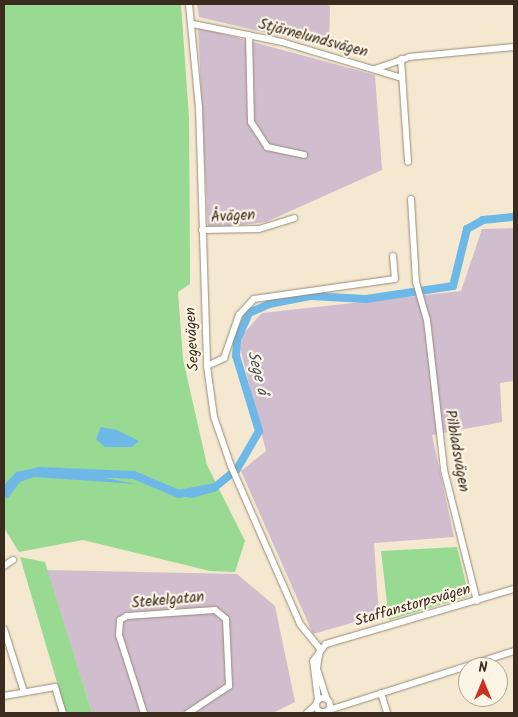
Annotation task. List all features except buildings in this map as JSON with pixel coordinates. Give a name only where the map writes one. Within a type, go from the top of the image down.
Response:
[{"type":"street","name":"Segevägen","points":[[189,4],[193,24],[206,366],[214,417],[234,474],[300,624],[320,649]]},
{"type":"street","name":"Stjärnelundsvägen","points":[[193,24],[249,35],[375,69],[401,59],[514,47]]},
{"type":"street","points":[[249,35],[251,122],[267,147],[304,155]]},
{"type":"street","points":[[401,59],[408,162]]},
{"type":"street","points":[[375,69],[402,78]]},
{"type":"street","name":"Pilbladsvägen","points":[[411,199],[416,282],[444,470],[477,601]]},
{"type":"street","name":"Åvägen","points":[[202,230],[259,229],[294,218]]},
{"type":"street","points":[[206,366],[224,358],[239,315],[254,299],[339,285],[395,279],[393,256]]},
{"type":"street","points":[[4,566],[13,560]]},
{"type":"street","name":"Staffanstorpsvägen","points":[[320,649],[514,589]]},
{"type":"street","name":"Stekelgatan","points":[[144,713],[120,635],[120,620],[127,616],[215,610],[226,619],[229,686],[188,713]]},
{"type":"street","points":[[4,630],[24,692]]},
{"type":"street","points":[[320,649],[317,668],[328,700],[329,710]]},
{"type":"street","points":[[320,649],[312,667],[319,713],[514,651]]},
{"type":"street","points":[[4,696],[55,687],[63,713]]},
{"type":"street","points":[[381,693],[388,713]]},
{"type":"street","points":[[307,713],[317,703],[328,700],[352,702]]},
{"type":"shaded area","points":[[197,4],[325,4],[330,6],[329,48],[199,17]]},
{"type":"shaded area","points":[[198,27],[375,75],[382,170],[266,222],[208,229]]},
{"type":"shaded area","points":[[514,228],[514,381],[500,383],[502,422],[432,435],[454,537],[374,543],[379,615],[313,634],[241,471],[266,451],[240,348],[243,334],[262,313],[461,291],[482,229]]},
{"type":"shaded area","points":[[47,570],[237,574],[275,606],[295,702],[273,713],[92,713]]},
{"type":"green space","points":[[4,4],[181,4],[189,118],[190,258],[190,284],[178,292],[183,359],[207,465],[245,541],[235,572],[210,571],[83,540],[19,552],[4,528]]},
{"type":"green space","points":[[457,547],[469,596],[389,620],[381,551]]},
{"type":"green space","points":[[20,557],[45,562],[92,713],[66,713]]},
{"type":"water","points":[[101,427],[117,430],[139,441],[132,447],[105,447],[96,439]]},
{"type":"water","points":[[33,473],[89,475],[137,484],[34,477],[20,482],[7,499],[4,496],[18,478]]},
{"type":"water","points":[[218,487],[217,491],[192,498],[164,493],[191,496]]},
{"type":"waterway","name":"Sege å","points":[[4,491],[18,476],[40,471],[134,475],[179,494],[215,487],[237,469],[259,431],[236,356],[237,340],[249,313],[269,304],[311,296],[366,299],[453,286],[467,229],[483,220],[514,217]]}]
